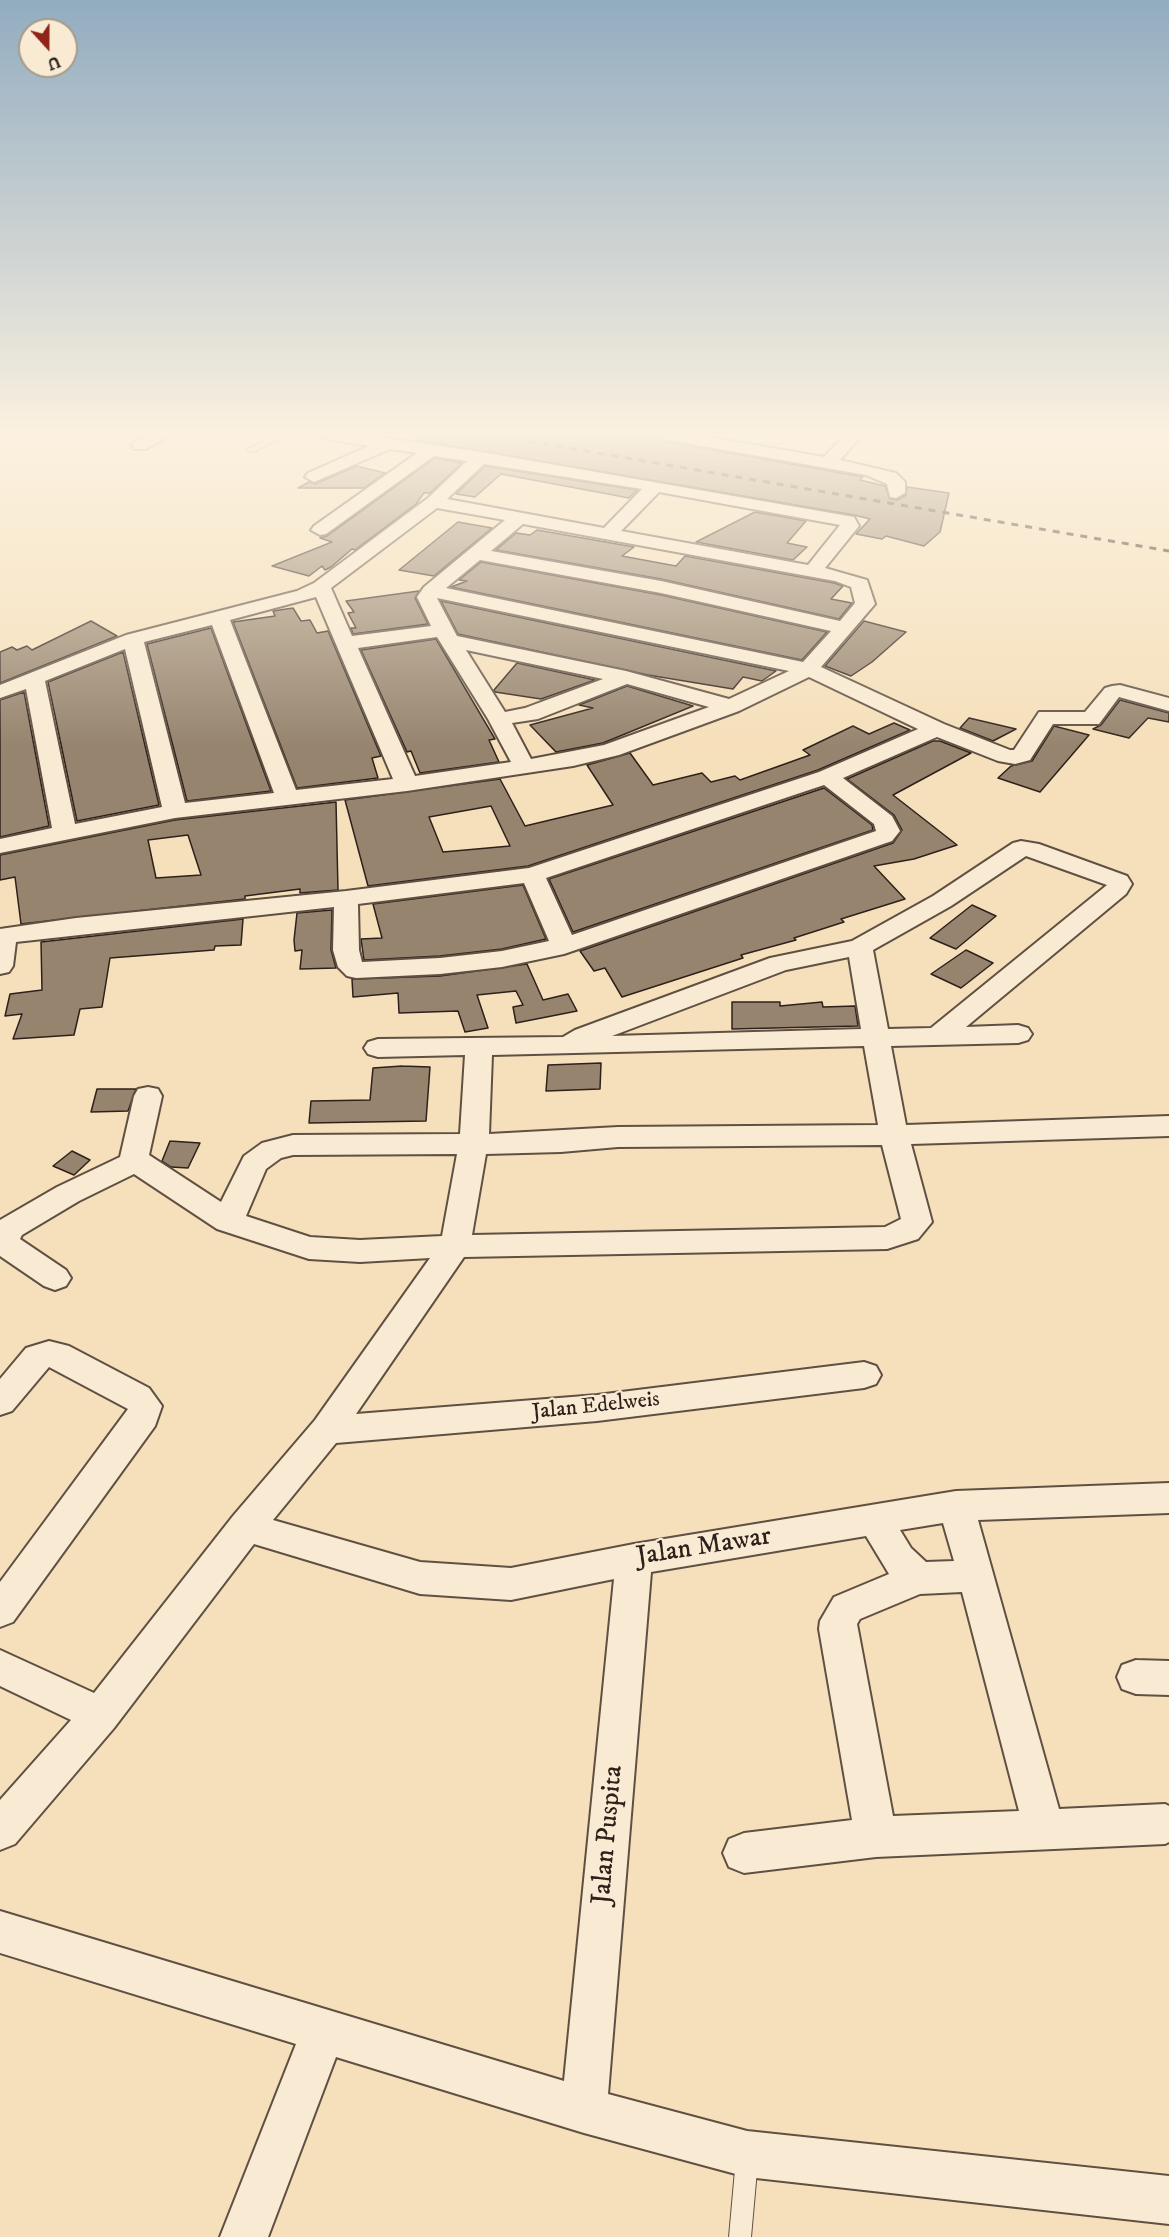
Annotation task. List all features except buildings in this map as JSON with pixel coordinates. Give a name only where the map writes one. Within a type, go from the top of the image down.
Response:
[{"type":"street","points":[[0,692],[134,639],[304,595],[321,586],[385,538]]},
{"type":"street","points":[[496,538],[431,591],[427,597],[447,635],[500,720],[524,766]]},
{"type":"street","points":[[0,846],[175,812],[287,796],[407,784],[611,750],[732,706],[808,669],[865,604],[860,584],[840,576],[632,538]]},
{"type":"street","points":[[813,571],[837,538]]},
{"type":"street","points":[[478,554],[661,587],[846,628]]},
{"type":"street","points":[[321,586],[407,784]]},
{"type":"street","points":[[431,591],[808,669],[936,729],[1006,756],[1022,755],[1047,717],[1091,719],[1112,692],[1120,691],[1169,705]]},
{"type":"street","points":[[219,617],[287,796]]},
{"type":"street","points":[[347,643],[447,635],[732,706]]},
{"type":"street","points":[[134,639],[175,812]]},
{"type":"street","points":[[34,678],[65,833]]},
{"type":"street","points":[[500,720],[530,714],[626,678]]},
{"type":"street","points":[[0,966],[2,937],[76,926],[346,898],[532,875],[827,777],[936,729]]},
{"type":"street","points":[[346,898],[346,950],[351,967],[356,970],[440,966],[502,959],[564,946],[884,836],[888,831],[884,821],[827,777]]},
{"type":"street","points":[[568,1046],[585,1036],[779,964],[860,947],[942,901],[1021,848],[1031,849],[1118,881],[1120,885],[1117,889],[939,1035]]},
{"type":"street","points":[[532,875],[564,946]]},
{"type":"street","points":[[148,1096],[134,1155],[136,1161],[228,1221],[309,1248],[360,1251],[455,1246],[887,1238],[907,1231],[917,1222],[894,1135],[878,1036],[860,947]]},
{"type":"street","points":[[378,1047],[568,1046],[1018,1034]]},
{"type":"street","points":[[0,1830],[100,1715],[246,1527],[327,1430],[455,1246],[474,1142],[479,1046]]},
{"type":"street","points":[[228,1221],[254,1163],[272,1150],[293,1145],[388,1146],[474,1142],[561,1142],[618,1137],[894,1135],[1169,1126]]},
{"type":"street","points":[[55,1278],[4,1243],[8,1229],[68,1194],[136,1161]]},
{"type":"street","points":[[0,1402],[38,1357],[49,1354],[137,1397],[145,1406],[143,1417],[0,1611]]},
{"type":"street","name":"Jalan Edelweis","points":[[327,1430],[597,1408],[864,1375]]},
{"type":"street","name":"Jalan Mawar","points":[[246,1527],[420,1578],[511,1584],[634,1559],[956,1506],[1169,1498]]},
{"type":"street","points":[[956,1506],[1044,1829]]},
{"type":"street","points":[[875,1519],[898,1559],[918,1578]]},
{"type":"street","name":"Jalan Puspita","points":[[584,2110],[634,1559]]},
{"type":"street","points":[[876,1838],[838,1629],[839,1621],[847,1608],[918,1578],[976,1576]]},
{"type":"street","points":[[0,1666],[100,1715]]},
{"type":"street","points":[[744,1853],[876,1838],[1165,1824]]},
{"type":"street","points":[[0,1932],[584,2110],[747,2154],[1169,2200]]},
{"type":"street","points":[[244,2237],[323,2031]]},
{"type":"lane","points":[[740,2237],[747,2154]]},
{"type":"railway","points":[[1096,538],[1169,551]]}]
